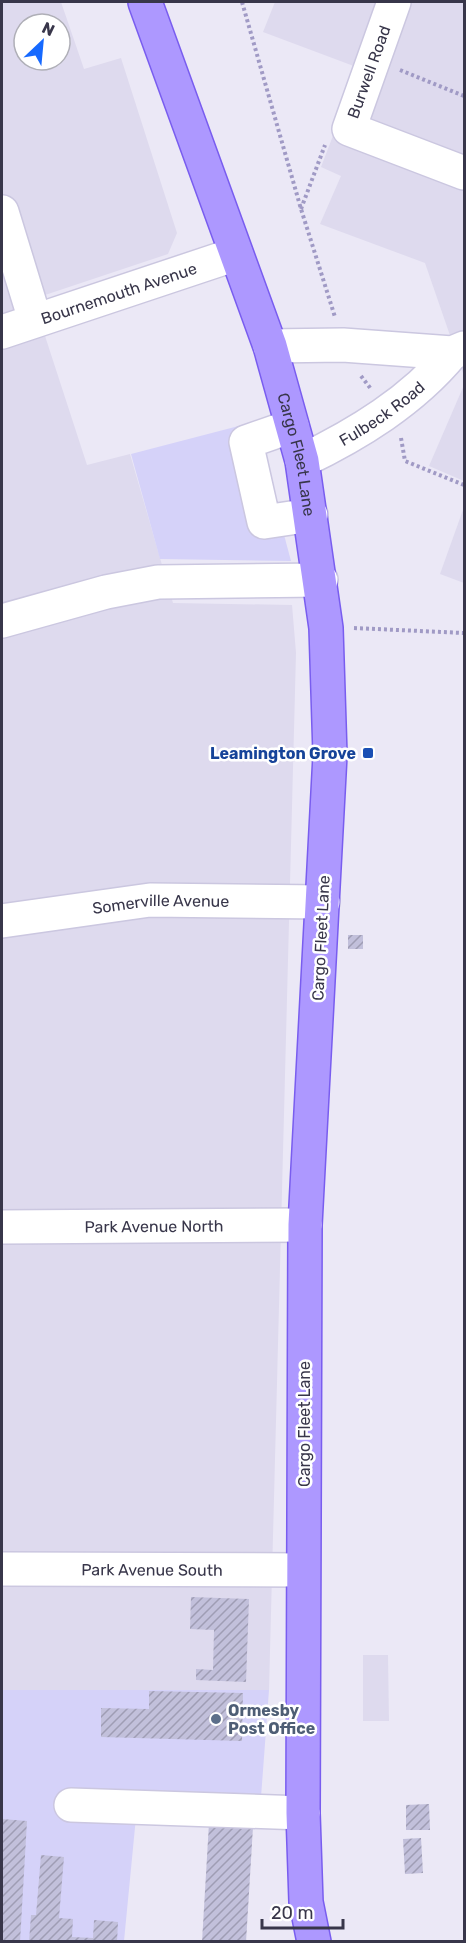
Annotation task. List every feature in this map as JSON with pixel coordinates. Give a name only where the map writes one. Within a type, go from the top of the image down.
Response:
[{"type":"main road","name":"Cargo Fleet Lane","points":[[146,2],[270,346],[302,461],[321,580],[326,628],[330,755],[305,1226],[303,1813],[306,1902],[314,1941]]},
{"type":"main road","name":"Cargo Fleet Lane","points":[[293,1941],[306,1902]]},
{"type":"street","name":"Burwell Road","points":[[394,2],[349,129],[465,173]]},
{"type":"street","points":[[2,212],[35,320]]},
{"type":"street","name":"Bournemouth Avenue","points":[[2,332],[236,254]]},
{"type":"street","name":"Fulbeck Road","points":[[270,346],[344,345],[458,351]]},
{"type":"street","name":"Fulbeck Road","points":[[302,461],[341,442],[387,412],[434,375],[458,351]]},
{"type":"street","points":[[292,426],[246,442],[264,522],[311,515]]},
{"type":"street","points":[[2,621],[106,592],[158,582],[321,580]]},
{"type":"street","name":"Somerville Avenue","points":[[2,921],[150,900],[323,902]]},
{"type":"street","name":"Park Avenue North","points":[[2,1227],[305,1226]]},
{"type":"street","name":"Park Avenue South","points":[[2,1569],[303,1570]]},
{"type":"street","points":[[71,1804],[303,1813]]},
{"type":"path","points":[[242,2],[301,209],[348,357],[387,412],[398,423],[405,461],[465,486]]},
{"type":"path","points":[[374,59],[465,96]]},
{"type":"path","points":[[301,209],[333,123],[349,129]]},
{"type":"path","points":[[326,628],[465,633]]},
{"type":"shaded area","points":[[61,2],[64,12],[12,12],[12,72],[72,72],[72,34],[84,69],[121,58],[177,233],[168,254],[33,299],[87,465],[130,454],[173,603],[292,605],[296,653],[269,1690],[2,1690],[2,3]]},
{"type":"shaded area","points":[[275,2],[464,2],[464,376],[425,263],[320,224],[341,176],[321,167],[359,68],[263,32]]},
{"type":"shaded area","points":[[464,385],[464,481],[429,466]]},
{"type":"shaded area","points":[[254,422],[291,561],[160,559],[131,454]]},
{"type":"shaded area","points":[[464,507],[464,583],[440,574]]},
{"type":"shaded area","points":[[363,1655],[388,1655],[389,1721],[363,1721]]},
{"type":"shaded area","points":[[2,1690],[269,1690],[259,1824],[136,1817],[124,1941],[2,1942]]},
{"type":"building","points":[[348,935],[363,935],[363,949],[348,949]]},
{"type":"building","points":[[191,1597],[249,1599],[246,1682],[196,1680],[196,1669],[213,1670],[214,1630],[190,1629]]},
{"type":"building","points":[[149,1691],[243,1693],[242,1741],[101,1737],[101,1708],[149,1709]]},
{"type":"building","points":[[429,1804],[430,1830],[406,1830],[406,1805]]},
{"type":"building","points":[[2,1819],[27,1821],[20,1942],[2,1942]]},
{"type":"building","points":[[209,1823],[253,1827],[246,1942],[202,1942]]},
{"type":"building","points":[[421,1838],[423,1873],[405,1874],[403,1839]]},
{"type":"building","points":[[41,1855],[64,1857],[59,1918],[73,1919],[72,1937],[93,1938],[94,1920],[118,1922],[117,1942],[29,1942],[31,1915],[36,1915]]},
{"type":"place","name":"Leamington Grove","points":[[368,753]]},
{"type":"place","name":"Ormesby Post Office","points":[[216,1719]]}]
